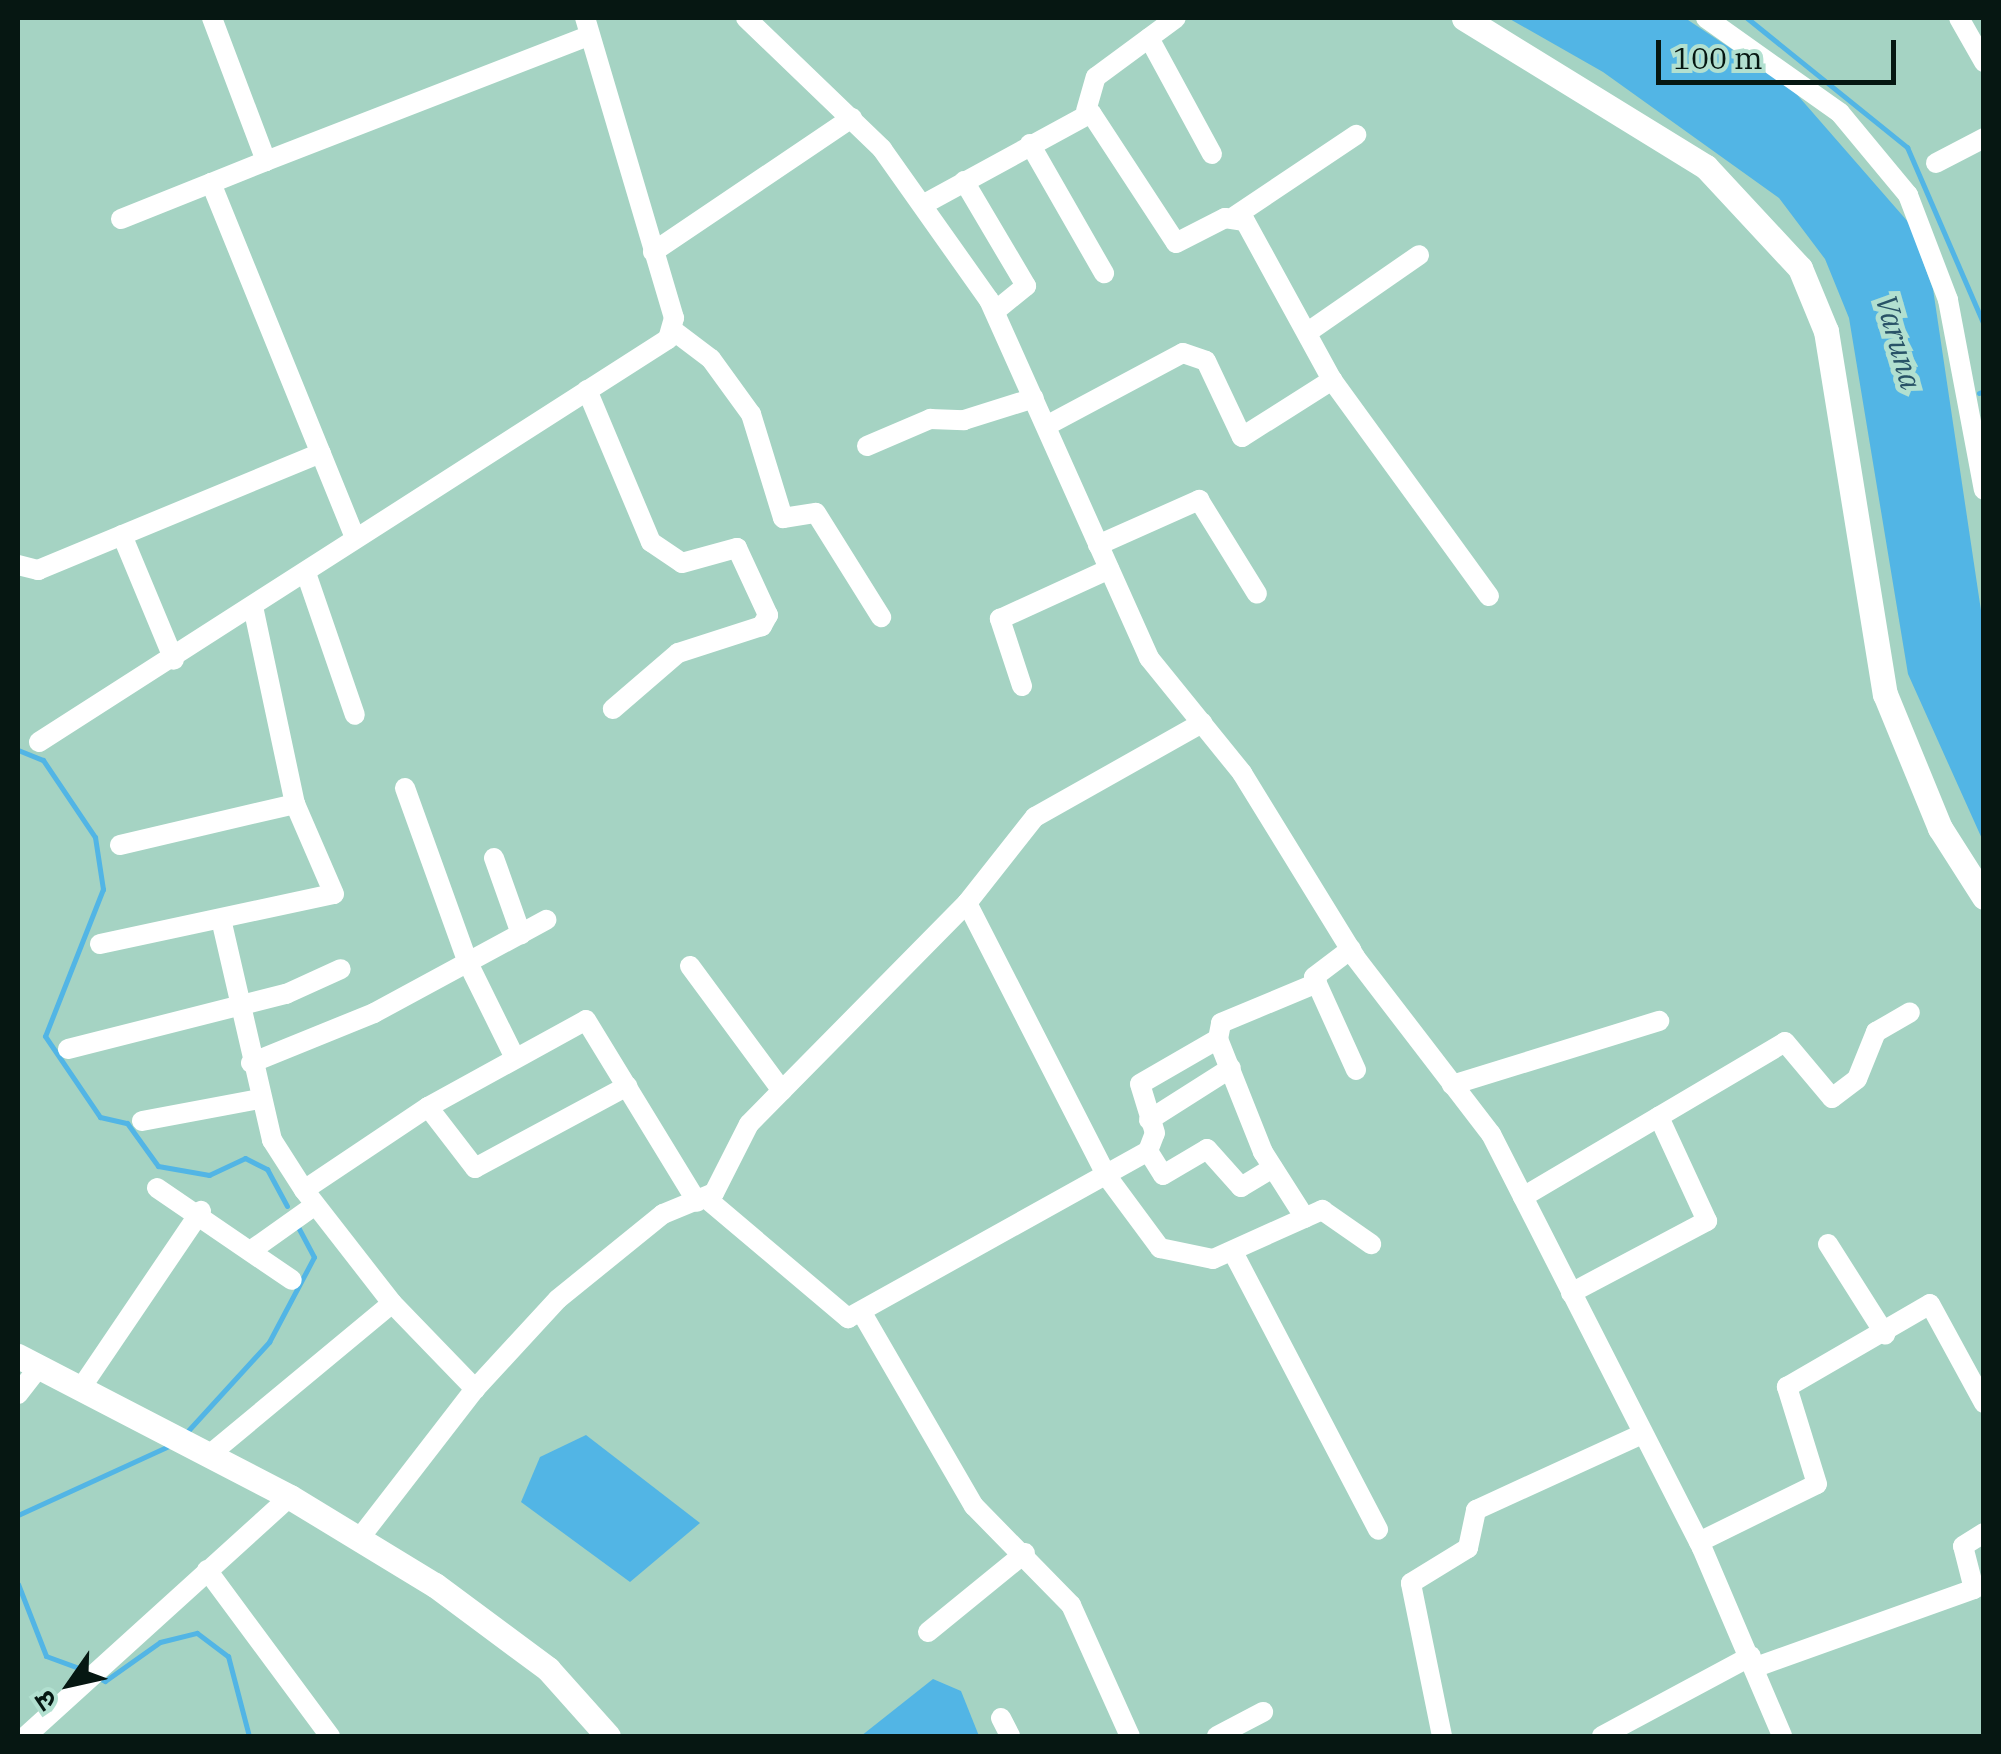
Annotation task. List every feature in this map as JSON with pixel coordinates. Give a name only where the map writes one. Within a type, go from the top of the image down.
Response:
[{"type":"street","points":[[212,18],[266,160]]},
{"type":"street","points":[[746,18],[852,118],[926,203],[995,310],[1148,658],[1202,723],[1350,949],[1452,1085],[1523,1197],[1640,1435],[1699,1542],[1782,1736]]},
{"type":"street","points":[[1176,18],[1088,86],[1086,111],[1120,147],[1176,243],[1235,216],[1356,135]]},
{"type":"street","points":[[1464,18],[1706,167],[1800,268],[1826,332],[1885,694],[1940,828],[1984,898]]},
{"type":"street","points":[[1706,18],[1840,113],[1908,195],[1948,300],[1984,490]]},
{"type":"street","points":[[1959,18],[1984,62]]},
{"type":"street","points":[[121,220],[587,27],[674,330],[711,360],[751,414],[783,518],[816,513],[881,617]]},
{"type":"street","points":[[1149,38],[1212,154]]},
{"type":"street","points":[[926,203],[1086,111]]},
{"type":"street","points":[[653,252],[852,118]]},
{"type":"street","points":[[1936,163],[1984,138]]},
{"type":"street","points":[[1030,144],[1104,273]]},
{"type":"street","points":[[964,181],[1026,286],[995,310]]},
{"type":"street","points":[[212,183],[355,537]]},
{"type":"street","points":[[1235,216],[1267,252],[1332,380],[1489,596]]},
{"type":"street","points":[[1308,332],[1419,255]]},
{"type":"street","points":[[39,742],[254,611],[355,537],[588,390],[674,330]]},
{"type":"street","points":[[1046,426],[1183,354],[1206,361],[1242,437],[1332,380]]},
{"type":"street","points":[[588,390],[651,542],[682,563],[737,548],[768,615],[762,626],[678,653],[613,709]]},
{"type":"street","points":[[867,446],[930,419],[964,420],[1034,398]]},
{"type":"street","points":[[18,565],[38,570],[321,453]]},
{"type":"street","points":[[1098,545],[1199,500],[1257,594]]},
{"type":"street","points":[[122,535],[174,660]]},
{"type":"street","points":[[1022,686],[1000,618],[1109,569]]},
{"type":"street","points":[[306,573],[355,716]]},
{"type":"street","points":[[100,944],[334,894],[295,804],[254,611]]},
{"type":"street","points":[[360,1539],[475,1388],[558,1299],[662,1214],[702,1201],[750,1124],[968,903],[1035,817],[1202,723]]},
{"type":"street","points":[[405,788],[468,963],[515,1058]]},
{"type":"street","points":[[120,844],[295,804]]},
{"type":"street","points":[[494,858],[521,934]]},
{"type":"street","points":[[968,903],[1106,1174],[1160,1248],[1190,1258],[1234,1254],[1305,1218],[1331,1211],[1371,1244]]},
{"type":"street","points":[[221,918],[251,1063],[279,1155],[392,1303],[475,1388]]},
{"type":"street","points":[[251,1063],[468,963],[546,920]]},
{"type":"street","points":[[1350,949],[1316,972],[1316,983],[1356,1070]]},
{"type":"street","points":[[690,966],[782,1091]]},
{"type":"street","points":[[68,1048],[240,1006],[340,970]]},
{"type":"street","points":[[1305,1218],[1273,1168],[1218,1039],[1221,1023],[1316,983]]},
{"type":"street","points":[[1523,1197],[1785,1042],[1832,1098],[1857,1080],[1876,1032],[1910,1012]]},
{"type":"street","points":[[256,1247],[310,1198],[428,1106],[586,1020],[702,1201],[761,1237],[833,1313],[862,1313],[1148,1151]]},
{"type":"street","points":[[1452,1085],[1659,1021]]},
{"type":"street","points":[[1218,1039],[1140,1084],[1150,1120],[1148,1151],[1163,1175],[1206,1149],[1241,1187],[1273,1168]]},
{"type":"street","points":[[1150,1120],[1231,1068]]},
{"type":"street","points":[[428,1106],[475,1168],[628,1086]]},
{"type":"street","points":[[142,1121],[260,1098]]},
{"type":"street","points":[[1571,1293],[1707,1221],[1659,1117]]},
{"type":"street","points":[[158,1188],[256,1247],[292,1280]]},
{"type":"street","points":[[82,1388],[201,1212]]},
{"type":"street","points":[[1828,1244],[1886,1334]]},
{"type":"street","points":[[1234,1254],[1378,1530]]},
{"type":"street","points":[[196,1452],[392,1303]]},
{"type":"street","points":[[1699,1542],[1817,1484],[1787,1387],[1934,1305],[1984,1403]]},
{"type":"street","points":[[862,1313],[974,1506],[1025,1554],[1086,1628],[1130,1736]]},
{"type":"street","points":[[18,1394],[29,1361],[159,1434],[290,1496],[360,1539],[548,1669],[608,1736]]},
{"type":"street","points":[[1442,1736],[1411,1583],[1468,1548],[1476,1510],[1640,1435]]},
{"type":"street","points":[[31,1735],[290,1496]]},
{"type":"street","points":[[1602,1736],[1753,1662],[1974,1589],[1963,1546],[1984,1533]]},
{"type":"street","points":[[928,1632],[1025,1554]]},
{"type":"street","points":[[206,1570],[330,1736]]},
{"type":"street","points":[[1217,1736],[1263,1712]]},
{"type":"water","name":"Varuna","points":[[1508,18],[1685,18],[1793,90],[1909,223],[1933,289],[1983,624],[1983,841],[1908,674],[1849,318],[1825,259],[1779,198],[1603,72]]},
{"type":"water","points":[[586,1435],[700,1523],[630,1582],[521,1502],[540,1457]]},
{"type":"water","points":[[933,1679],[961,1691],[979,1736],[861,1736]]},
{"type":"waterway","points":[[1747,18],[1907,147],[1984,325]]},
{"type":"waterway","points":[[1979,393],[1984,391]]},
{"type":"waterway","points":[[18,750],[43,760],[95,837],[103,889],[45,1036],[100,1117],[127,1123],[158,1166],[209,1175],[245,1158],[267,1169],[287,1206]]},
{"type":"waterway","points":[[185,1434],[269,1342],[314,1257],[297,1225]]},
{"type":"waterway","points":[[18,1515],[173,1444]]},
{"type":"waterway","points":[[18,1584],[46,1656],[87,1671]]},
{"type":"waterway","points":[[97,1677],[105,1681],[160,1642],[197,1633],[228,1656],[249,1736]]}]
